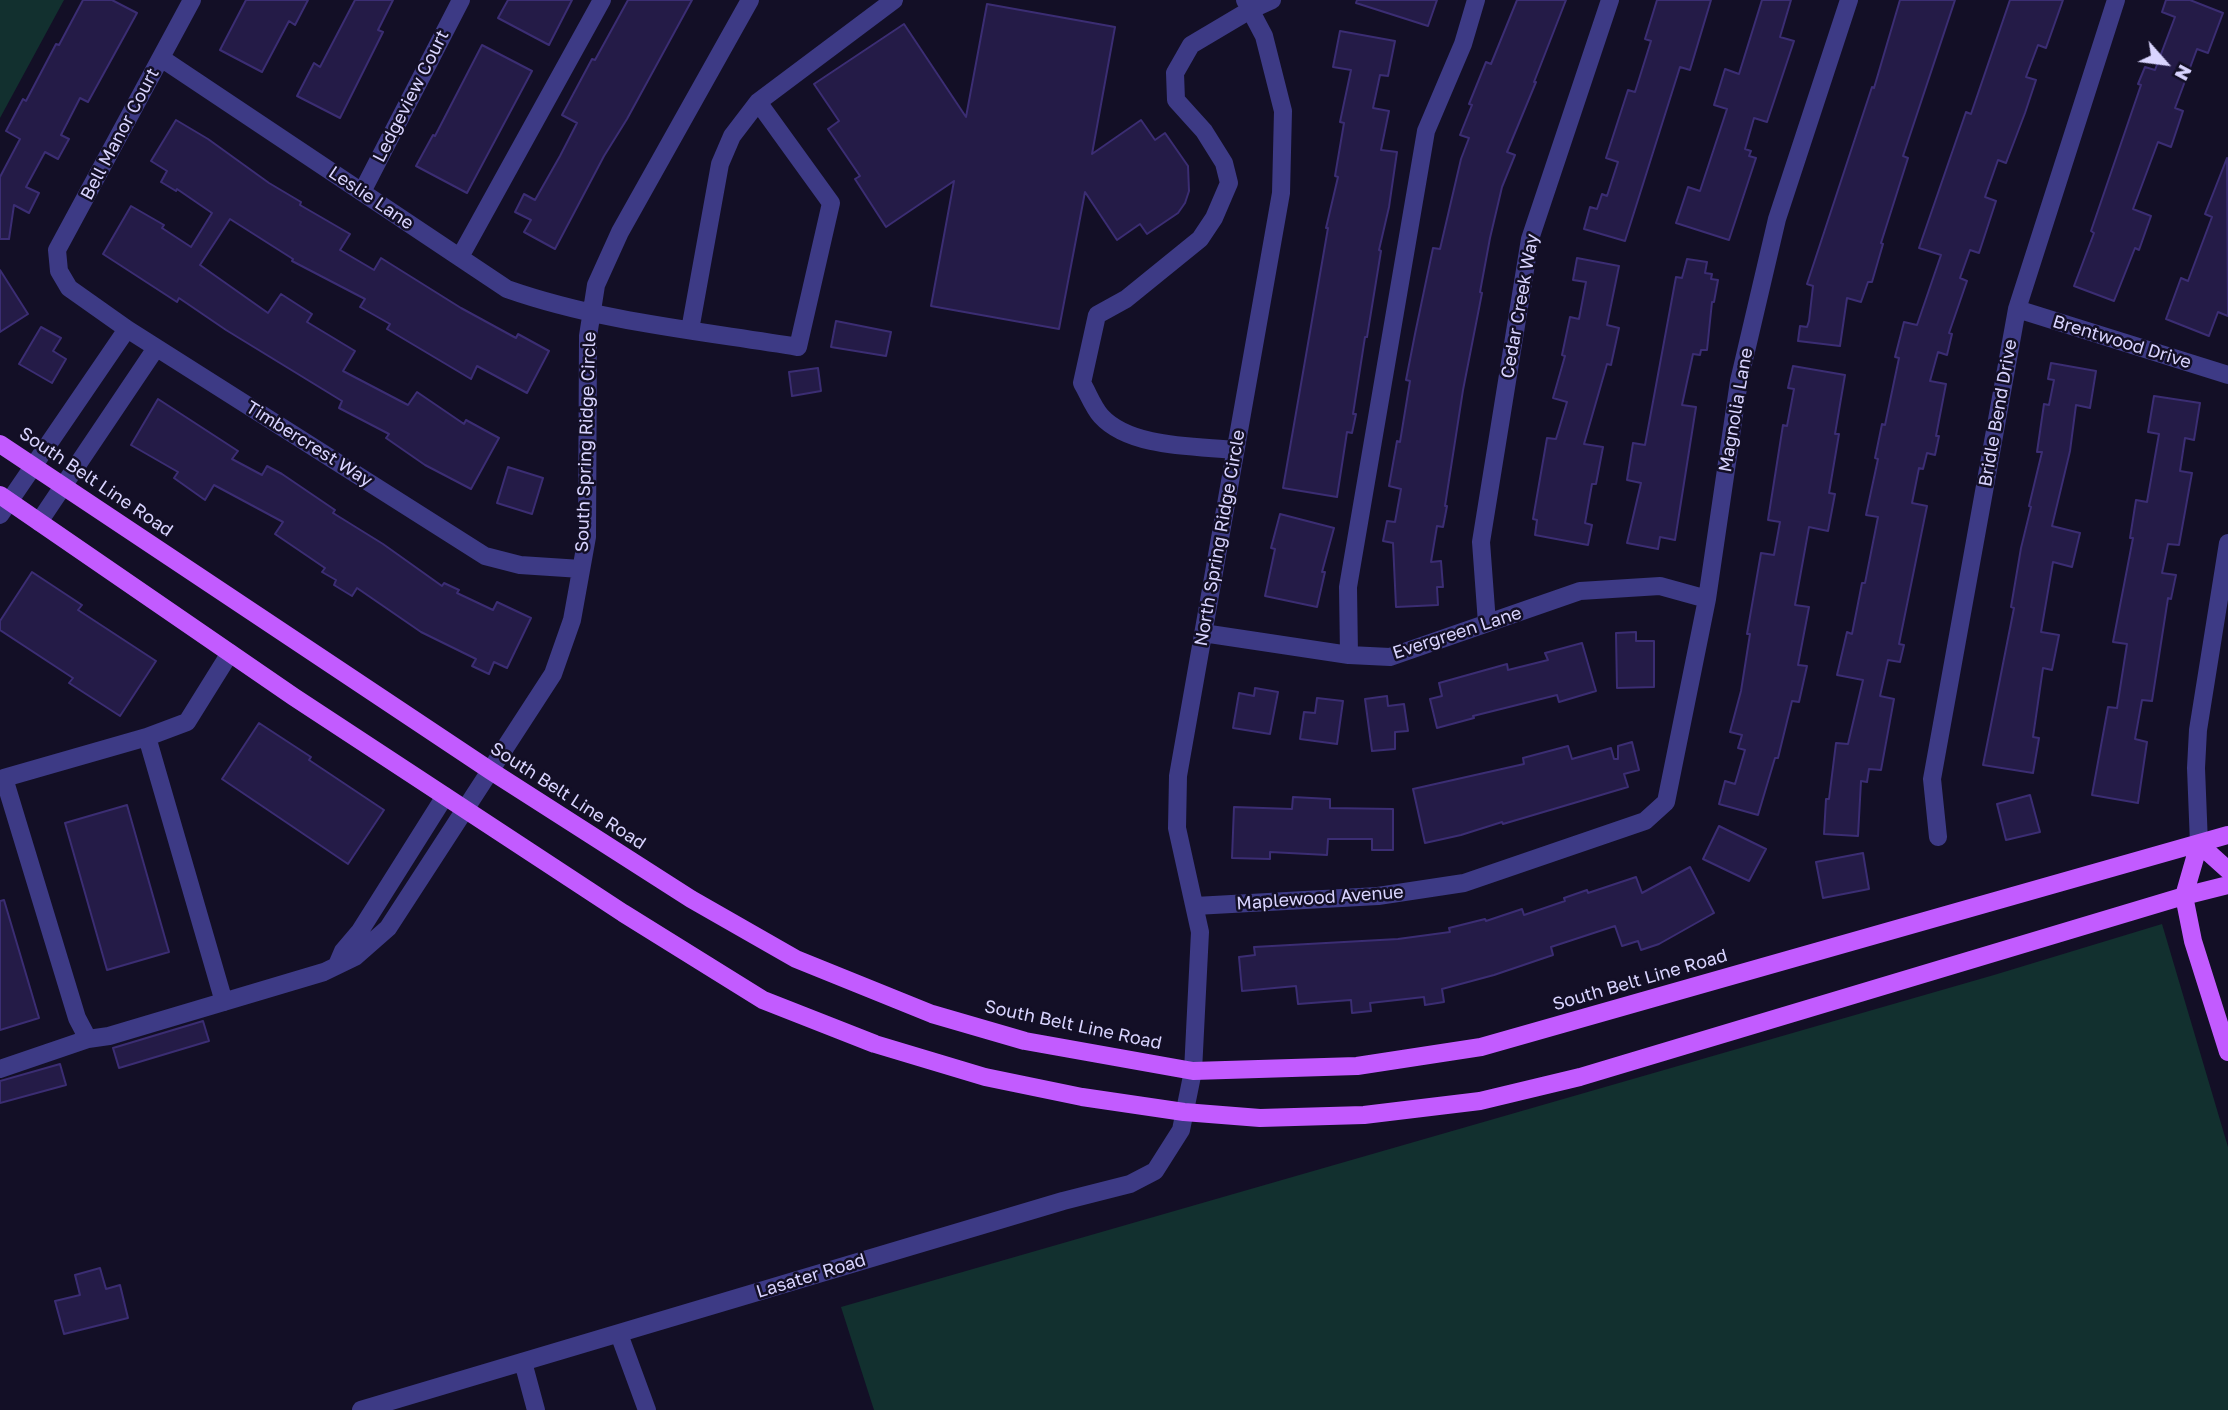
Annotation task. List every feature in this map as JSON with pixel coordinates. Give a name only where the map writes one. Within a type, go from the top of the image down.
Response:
[{"type":"main road","name":"South Belt Line Road","points":[[0,444],[491,771],[691,899],[796,959],[932,1014],[1025,1041],[1193,1071],[1357,1066],[1481,1047],[2228,835]]},
{"type":"main road","points":[[3,504],[39,522],[464,809],[763,1000],[875,1044],[985,1077],[1082,1097],[1184,1112],[1260,1118],[1364,1115],[1480,1101],[1580,1077],[2184,895],[2228,885]]},
{"type":"main road","points":[[2228,870],[2199,844],[2184,895],[2193,941],[2228,1052]]},
{"type":"street","name":"Bell Manor Court","points":[[59,271],[57,250],[192,0]]},
{"type":"street","name":"Ledgeview Court","points":[[362,192],[461,0]]},
{"type":"street","points":[[460,257],[602,0]]},
{"type":"street","name":"South Spring Ridge Circle","points":[[0,1069],[88,1039],[109,1036],[324,972],[355,957],[388,928],[553,674],[572,620],[586,537],[588,336],[596,285],[620,232],[750,0]]},
{"type":"street","points":[[690,330],[720,164],[732,136],[758,102],[894,0]]},
{"type":"street","points":[[1235,450],[1128,436],[1101,416],[1082,383],[1097,315],[1126,299],[1200,239],[1214,218],[1229,183],[1224,163],[1204,131],[1176,100],[1175,73],[1191,45],[1247,5],[1272,0]]},
{"type":"street","points":[[1349,655],[1348,587],[1426,131],[1462,44],[1476,0]]},
{"type":"street","name":"Cedar Creek Way","points":[[1487,623],[1481,542],[1530,239],[1610,0]]},
{"type":"street","name":"Magnolia Lane","points":[[1645,821],[1666,802],[1707,599],[1739,381],[1777,219],[1849,0]]},
{"type":"street","name":"Bridle Bend Drive","points":[[1938,836],[1932,779],[2017,309],[2116,0]]},
{"type":"street","name":"North Spring Ridge Circle","points":[[1193,1071],[1200,932],[1177,828],[1178,776],[1281,180],[1283,111],[1264,36],[1247,5]]},
{"type":"street","name":"Leslie Lane","points":[[161,58],[507,289],[592,314],[798,347],[831,203],[758,102]]},
{"type":"street","name":"Timbercrest Way","points":[[59,271],[69,288],[127,330],[485,556],[520,565],[581,569]]},
{"type":"street","name":"Brentwood Drive","points":[[2017,309],[2228,375]]},
{"type":"street","points":[[3,504],[33,466],[127,330]]},
{"type":"street","points":[[39,522],[156,348]]},
{"type":"street","points":[[2199,844],[2197,730],[2224,597],[2228,543]]},
{"type":"street","name":"Evergreen Lane","points":[[1203,633],[1349,655],[1390,657],[1580,591],[1660,586],[1707,599]]},
{"type":"street","points":[[88,1039],[77,1018],[2,778],[147,737],[187,722],[230,653]]},
{"type":"street","points":[[147,737],[224,1002]]},
{"type":"street","points":[[337,965],[343,951],[370,915],[445,796]]},
{"type":"street","name":"Maplewood Avenue","points":[[1195,906],[1378,896],[1464,883],[1645,821]]},
{"type":"street","points":[[370,915],[388,928]]},
{"type":"street","name":"Lasater Road","points":[[361,1410],[1050,1205],[1130,1184],[1155,1171],[1181,1130],[1193,1071]]},
{"type":"street","points":[[619,1334],[648,1410]]},
{"type":"street","points":[[523,1362],[536,1410]]},
{"type":"green space","points":[[0,0],[64,0],[0,118]]},
{"type":"green space","points":[[2162,924],[2228,1147],[2228,1410],[874,1410],[841,1307],[1994,975]]},
{"type":"building","points":[[83,0],[112,0],[137,13],[88,102],[80,98],[61,135],[69,139],[58,159],[45,152],[26,187],[39,193],[29,213],[14,205],[9,239],[0,239],[0,177],[20,139],[6,131],[23,99],[26,101],[56,44],[59,45]]},
{"type":"building","points":[[246,0],[308,0],[295,25],[289,21],[262,72],[220,50]]},
{"type":"building","points":[[355,0],[393,0],[378,30],[383,32],[340,118],[297,96],[314,63],[320,67]]},
{"type":"building","points":[[508,0],[572,0],[549,45],[498,18]]},
{"type":"building","points":[[628,0],[692,0],[555,249],[524,232],[531,220],[515,212],[524,194],[535,200],[560,156],[577,123],[562,115]]},
{"type":"building","points":[[1357,0],[1437,0],[1428,26],[1356,3]]},
{"type":"building","points":[[1517,0],[1566,0],[1507,152],[1515,155],[1502,187],[1490,238],[1463,390],[1447,506],[1443,527],[1437,526],[1431,562],[1441,561],[1443,587],[1437,587],[1438,605],[1396,607],[1393,543],[1383,541],[1387,521],[1395,522],[1401,489],[1389,486],[1397,441],[1400,442],[1410,381],[1406,380],[1415,334],[1433,248],[1440,249],[1461,159],[1469,138],[1460,135],[1472,105],[1469,104],[1486,62],[1491,64]]},
{"type":"building","points":[[1657,0],[1711,0],[1690,70],[1680,67],[1625,241],[1584,229],[1590,207],[1597,209],[1602,194],[1607,196],[1618,162],[1606,158],[1628,90],[1635,92],[1651,41],[1645,39]]},
{"type":"building","points":[[1762,0],[1791,0],[1780,37],[1794,41],[1767,122],[1754,118],[1745,149],[1751,151],[1749,156],[1756,158],[1729,240],[1676,223],[1688,187],[1700,191],[1727,109],[1714,105],[1725,69],[1739,74]]},
{"type":"building","points":[[1900,0],[1955,0],[1903,156],[1908,158],[1881,243],[1883,244],[1872,282],[1868,282],[1861,302],[1847,298],[1840,346],[1798,341],[1800,326],[1807,327],[1809,321],[1813,286],[1807,284],[1872,87],[1874,88]]},
{"type":"building","points":[[2010,0],[2063,0],[2046,48],[2038,45],[2026,77],[2036,80],[2006,163],[1998,160],[1985,197],[1996,201],[1979,253],[1970,250],[1960,278],[1967,281],[1949,333],[1952,334],[1947,355],[1938,352],[1930,381],[1946,384],[1935,455],[1927,453],[1923,469],[1919,468],[1912,503],[1927,506],[1899,644],[1904,645],[1900,662],[1888,660],[1880,696],[1894,699],[1881,770],[1869,769],[1867,782],[1861,781],[1858,836],[1824,834],[1826,799],[1829,799],[1836,743],[1848,744],[1863,680],[1837,675],[1847,632],[1852,634],[1878,517],[1866,515],[1878,459],[1875,458],[1882,424],[1885,425],[1899,358],[1895,357],[1904,322],[1917,325],[1941,255],[1919,248],[1966,112],[1971,114]]},
{"type":"building","points":[[2166,0],[2190,0],[2223,13],[2208,53],[2197,49],[2175,108],[2183,111],[2171,147],[2158,142],[2133,209],[2151,216],[2139,250],[2135,248],[2114,301],[2074,286],[2094,233],[2091,231],[2141,85],[2138,84],[2145,67],[2155,70],[2175,17],[2162,12]]},
{"type":"building","points":[[987,4],[1115,27],[1092,154],[1141,120],[1155,140],[1165,133],[1188,166],[1189,191],[1185,203],[1178,213],[1147,234],[1140,224],[1117,240],[1085,192],[1059,329],[931,306],[954,181],[886,227],[855,179],[860,176],[828,129],[839,121],[814,84],[904,24],[966,117]]},
{"type":"building","points":[[1340,31],[1395,41],[1388,76],[1380,75],[1373,108],[1389,111],[1381,150],[1397,152],[1365,337],[1353,414],[1356,414],[1352,433],[1347,432],[1337,497],[1283,488],[1326,228],[1338,177],[1335,176],[1344,123],[1340,122],[1351,70],[1333,67]]},
{"type":"building","points":[[482,45],[532,71],[467,193],[416,166],[433,135],[435,136]]},
{"type":"building","points":[[176,120],[301,202],[300,205],[350,234],[340,250],[374,270],[381,258],[461,308],[516,338],[518,334],[549,351],[527,393],[477,366],[471,379],[387,329],[390,324],[360,307],[365,299],[292,261],[293,259],[230,219],[200,265],[268,313],[281,294],[312,314],[307,322],[355,351],[343,371],[408,405],[417,392],[464,424],[466,420],[499,438],[471,489],[425,465],[386,438],[389,434],[339,408],[342,401],[179,298],[177,302],[103,254],[131,206],[164,225],[162,228],[191,247],[212,213],[177,189],[176,191],[161,182],[167,171],[151,161]]},
{"type":"building","points":[[2227,158],[2228,316],[2218,312],[2209,336],[2166,319],[2181,278],[2188,281],[2212,217],[2205,214]]},
{"type":"building","points":[[1577,258],[1619,266],[1607,325],[1619,328],[1611,365],[1607,364],[1584,444],[1603,447],[1596,484],[1592,484],[1585,523],[1592,525],[1588,545],[1535,535],[1537,520],[1533,519],[1547,438],[1556,439],[1567,402],[1553,398],[1565,356],[1562,355],[1570,317],[1579,319],[1586,282],[1573,280]]},
{"type":"building","points":[[1687,259],[1707,262],[1705,273],[1712,274],[1711,279],[1718,280],[1712,302],[1707,350],[1701,350],[1700,355],[1693,354],[1682,405],[1696,407],[1675,540],[1660,537],[1658,549],[1627,543],[1641,483],[1627,480],[1633,443],[1645,445],[1676,277],[1682,278]]},
{"type":"building","points":[[0,270],[28,314],[0,332]]},
{"type":"building","points":[[836,321],[891,332],[886,356],[831,347]]},
{"type":"building","points":[[41,327],[61,338],[53,351],[66,359],[52,383],[19,364]]},
{"type":"building","points":[[2051,363],[2096,371],[2090,408],[2076,405],[2070,451],[2052,526],[2080,533],[2072,567],[2053,562],[2041,632],[2059,635],[2052,670],[2043,668],[2033,737],[2039,738],[2033,773],[1983,765],[2014,608],[2011,607],[2021,548],[2042,452],[2037,452],[2044,404],[2049,405],[2054,380],[2048,379]]},
{"type":"building","points":[[1793,366],[1845,375],[1835,434],[1839,434],[1829,493],[1835,494],[1828,531],[1809,527],[1795,605],[1809,607],[1798,665],[1807,666],[1799,702],[1792,701],[1778,758],[1775,758],[1758,815],[1719,804],[1725,781],[1735,784],[1745,750],[1738,748],[1742,735],[1730,732],[1741,691],[1750,634],[1747,634],[1761,553],[1774,555],[1780,522],[1768,520],[1783,425],[1787,426],[1794,389],[1788,388]]},
{"type":"building","points":[[818,368],[821,391],[792,396],[789,372]]},
{"type":"building","points":[[2154,396],[2200,403],[2194,440],[2185,438],[2180,471],[2192,473],[2179,545],[2168,544],[2162,573],[2176,575],[2171,599],[2168,598],[2152,701],[2142,700],[2135,739],[2147,742],[2138,803],[2092,795],[2108,707],[2117,708],[2127,644],[2113,642],[2133,538],[2130,538],[2136,500],[2147,502],[2159,434],[2148,432]]},
{"type":"building","points":[[158,399],[238,451],[232,459],[262,475],[267,466],[282,474],[335,510],[333,513],[442,586],[444,583],[459,590],[457,593],[493,610],[497,602],[531,618],[507,668],[494,662],[489,674],[472,666],[476,659],[421,632],[357,588],[352,596],[334,585],[336,580],[322,572],[325,568],[275,534],[283,522],[214,485],[205,500],[174,478],[178,472],[131,445]]},
{"type":"building","points":[[508,467],[543,478],[532,514],[497,503]]},
{"type":"building","points":[[1280,514],[1334,528],[1322,572],[1325,572],[1317,607],[1265,596],[1275,549],[1271,548]]},
{"type":"building","points":[[32,572],[82,605],[78,610],[156,661],[120,716],[69,683],[73,678],[0,630],[0,621]]},
{"type":"building","points":[[1636,632],[1636,641],[1654,641],[1654,687],[1617,688],[1616,633]]},
{"type":"building","points":[[1582,643],[1596,691],[1559,702],[1557,695],[1437,728],[1430,699],[1442,696],[1439,683],[1507,664],[1508,670],[1548,660],[1545,653]]},
{"type":"building","points":[[1255,688],[1278,692],[1270,734],[1233,728],[1239,693],[1254,696]]},
{"type":"building","points":[[1387,696],[1388,706],[1404,704],[1408,731],[1395,732],[1395,749],[1372,751],[1365,699]]},
{"type":"building","points":[[1317,698],[1343,701],[1337,744],[1300,739],[1304,712],[1315,713]]},
{"type":"building","points":[[259,723],[384,810],[348,864],[222,779]]},
{"type":"building","points":[[1632,742],[1639,770],[1624,774],[1628,787],[1503,824],[1502,822],[1425,843],[1413,789],[1524,764],[1523,758],[1568,746],[1572,759],[1611,748],[1614,759],[1618,759],[1618,746]]},
{"type":"building","points":[[2030,795],[2040,832],[2006,840],[1997,804]]},
{"type":"building","points":[[1293,797],[1330,799],[1330,808],[1393,809],[1393,850],[1372,850],[1372,839],[1328,839],[1327,855],[1270,852],[1270,859],[1232,858],[1234,807],[1292,809]]},
{"type":"building","points":[[127,805],[169,952],[107,970],[65,823]]},
{"type":"building","points":[[1719,826],[1766,849],[1749,881],[1703,859]]},
{"type":"building","points":[[1863,853],[1869,889],[1823,898],[1816,862]]},
{"type":"building","points":[[1690,867],[1714,913],[1659,944],[1641,950],[1638,941],[1622,946],[1615,926],[1551,947],[1553,955],[1442,989],[1444,1002],[1425,1005],[1424,997],[1370,1003],[1371,1011],[1352,1013],[1351,1000],[1298,1004],[1296,986],[1242,991],[1239,957],[1255,955],[1254,947],[1398,939],[1450,932],[1449,928],[1485,919],[1486,921],[1522,909],[1524,915],[1565,901],[1564,898],[1587,890],[1588,893],[1636,877],[1642,893]]},
{"type":"building","points":[[4,900],[39,1018],[0,1030],[0,901]]},
{"type":"building","points":[[203,1021],[209,1041],[119,1068],[113,1048]]},
{"type":"building","points":[[60,1064],[66,1085],[0,1103],[0,1081]]},
{"type":"building","points":[[100,1268],[106,1289],[120,1285],[128,1318],[64,1334],[55,1301],[80,1295],[75,1275]]}]
